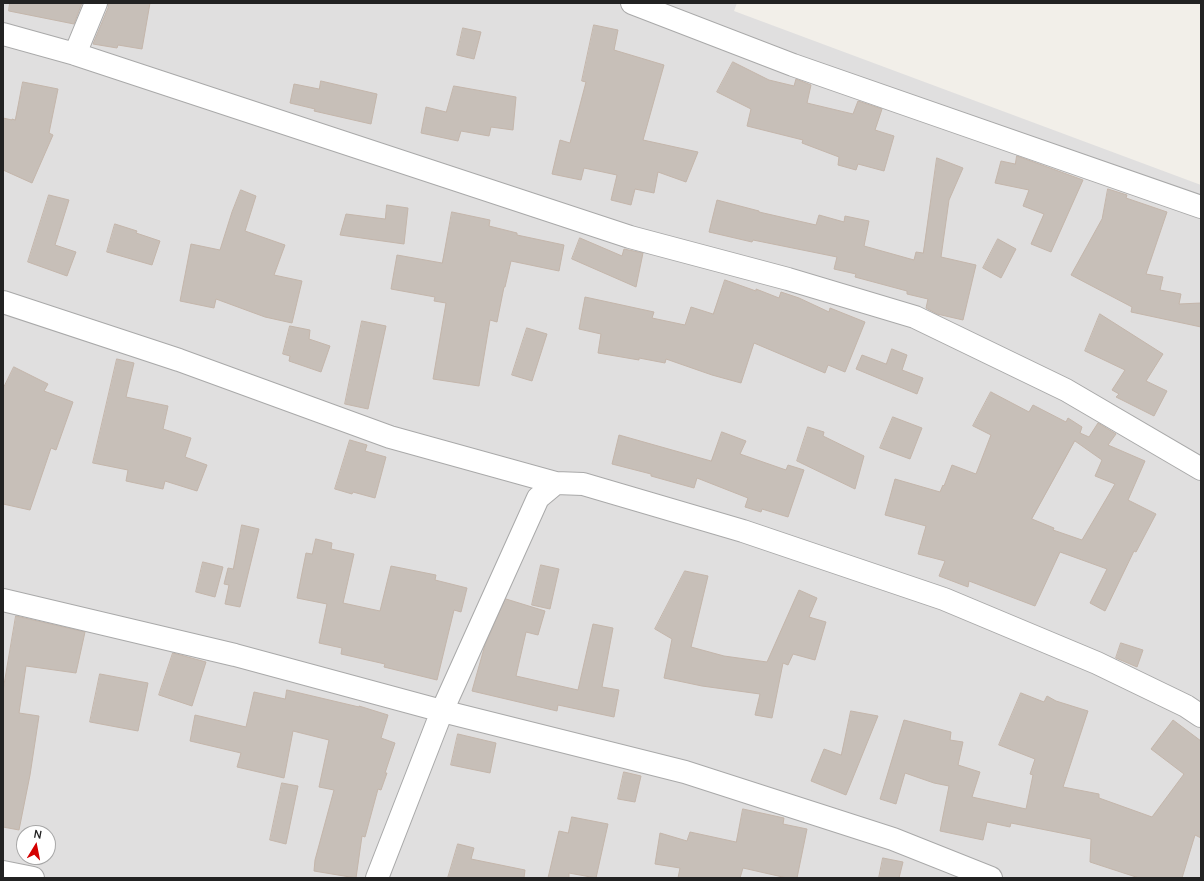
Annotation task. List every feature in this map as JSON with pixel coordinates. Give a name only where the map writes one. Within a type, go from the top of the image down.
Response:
[{"type":"street","points":[[75,54],[96,3]]},
{"type":"street","points":[[632,3],[793,65],[1201,206]]},
{"type":"street","points":[[3,34],[75,54],[630,237],[788,279],[915,317],[1066,390],[1201,469]]},
{"type":"street","points":[[3,302],[179,360],[390,437],[556,483],[582,484],[742,531],[944,599],[1096,663],[1186,706],[1201,716]]},
{"type":"street","points":[[378,878],[442,711],[538,498],[556,483]]},
{"type":"street","points":[[3,600],[235,655],[442,711],[685,772],[894,839],[991,878]]},
{"type":"street","points":[[3,872],[33,878]]},
{"type":"shaded area","points":[[3,3],[737,3],[734,11],[1201,185],[1201,878],[3,878]]},
{"type":"building","points":[[10,3],[82,3],[74,24],[9,11]]},
{"type":"building","points":[[108,3],[150,3],[142,49],[118,45],[117,48],[93,44],[108,8]]},
{"type":"building","points":[[594,25],[618,30],[614,50],[664,65],[643,140],[698,152],[686,182],[658,172],[654,193],[635,189],[631,205],[611,200],[617,175],[584,168],[581,180],[552,174],[560,140],[570,143],[586,82],[582,81]]},
{"type":"building","points":[[463,28],[481,32],[474,59],[457,55]]},
{"type":"building","points":[[733,62],[769,80],[794,86],[796,79],[811,85],[807,103],[853,114],[858,101],[882,109],[875,130],[894,136],[884,171],[858,164],[856,170],[838,165],[839,157],[802,143],[803,140],[747,126],[751,109],[717,92]]},
{"type":"building","points":[[321,81],[377,94],[371,124],[314,111],[315,109],[290,103],[294,84],[319,89]]},
{"type":"building","points":[[23,82],[58,89],[49,133],[53,135],[32,183],[3,170],[3,118],[15,120]]},
{"type":"building","points":[[454,86],[516,97],[513,130],[491,127],[489,136],[461,131],[458,141],[421,133],[426,107],[446,112]]},
{"type":"building","points":[[1017,156],[1083,180],[1051,252],[1031,244],[1044,214],[1023,206],[1029,190],[995,183],[1001,161],[1015,164]]},
{"type":"building","points":[[937,158],[963,168],[949,200],[941,257],[976,265],[963,320],[937,314],[926,308],[928,299],[907,294],[907,291],[855,277],[856,274],[834,269],[837,257],[753,240],[752,242],[709,232],[717,200],[759,212],[816,225],[819,215],[844,222],[845,216],[869,221],[864,246],[914,260],[916,252],[923,253]]},
{"type":"building","points":[[1108,189],[1127,195],[1126,198],[1167,212],[1146,274],[1163,277],[1160,290],[1181,294],[1179,304],[1201,303],[1201,327],[1131,312],[1132,307],[1071,275],[1102,219]]},
{"type":"building","points":[[241,190],[256,196],[245,231],[285,245],[274,275],[302,281],[292,323],[265,317],[216,299],[214,308],[180,301],[191,244],[220,250],[232,212]]},
{"type":"building","points":[[49,195],[69,200],[55,245],[76,252],[67,276],[28,262]]},
{"type":"building","points":[[387,205],[408,208],[404,244],[340,235],[346,214],[385,219]]},
{"type":"building","points":[[452,212],[490,220],[489,226],[517,233],[517,235],[564,245],[559,271],[511,261],[497,322],[490,320],[479,386],[433,379],[446,303],[434,301],[435,297],[391,289],[397,255],[442,263]]},
{"type":"building","points":[[115,224],[137,231],[136,233],[160,241],[152,265],[107,252]]},
{"type":"building","points":[[580,238],[622,256],[624,249],[643,253],[636,287],[572,259]]},
{"type":"building","points":[[998,239],[1016,249],[1001,278],[983,268]]},
{"type":"building","points":[[725,280],[756,291],[756,289],[779,298],[781,292],[799,298],[829,312],[830,308],[865,322],[845,372],[828,365],[825,373],[754,343],[741,383],[712,375],[666,359],[665,363],[598,353],[601,334],[579,329],[585,297],[654,312],[652,318],[685,325],[691,307],[713,314]]},
{"type":"building","points":[[1100,314],[1163,354],[1146,381],[1167,391],[1154,416],[1116,397],[1119,394],[1112,390],[1125,370],[1085,351]]},
{"type":"building","points":[[362,321],[386,326],[368,409],[345,404]]},
{"type":"building","points":[[290,326],[310,330],[309,339],[330,346],[321,372],[289,361],[290,356],[283,354]]},
{"type":"building","points":[[527,328],[547,334],[532,381],[512,375]]},
{"type":"building","points":[[892,349],[907,355],[902,370],[923,378],[917,394],[856,369],[862,355],[886,364]]},
{"type":"building","points":[[117,359],[134,363],[126,397],[168,406],[163,429],[191,438],[185,457],[207,465],[197,491],[165,481],[163,489],[126,481],[128,470],[93,463]]},
{"type":"building","points":[[14,367],[48,384],[44,391],[73,402],[56,450],[51,448],[30,510],[3,504],[3,389]]},
{"type":"building","points":[[991,392],[1029,412],[1033,405],[1066,422],[1068,418],[1082,427],[1080,433],[1089,437],[1098,423],[1116,434],[1108,445],[1145,461],[1128,500],[1156,514],[1136,552],[1134,551],[1105,611],[1090,603],[1107,569],[1060,552],[1035,606],[969,581],[968,587],[939,576],[945,561],[918,554],[926,526],[885,515],[895,479],[940,492],[943,485],[944,486],[952,465],[976,474],[991,435],[973,426]],"holes":[[[1075,441],[1102,460],[1095,476],[1115,484],[1082,540],[1053,530],[1054,528],[1032,519]]]},
{"type":"building","points":[[893,417],[922,428],[910,459],[880,448]]},
{"type":"building","points":[[808,427],[824,432],[823,436],[864,456],[855,489],[797,461]]},
{"type":"building","points":[[722,432],[746,441],[740,454],[786,470],[788,465],[804,470],[788,517],[762,509],[761,512],[745,507],[748,498],[697,478],[694,488],[651,476],[651,474],[612,464],[619,435],[711,461]]},
{"type":"building","points":[[350,440],[367,445],[365,451],[386,457],[375,498],[335,489]]},
{"type":"building","points":[[242,525],[259,529],[240,607],[225,604],[229,585],[224,584],[228,568],[233,569]]},
{"type":"building","points":[[316,539],[332,543],[331,549],[354,554],[343,603],[380,611],[391,566],[436,575],[435,580],[467,588],[461,612],[454,610],[437,680],[384,667],[385,664],[341,654],[342,648],[319,643],[327,604],[297,598],[306,553],[312,554]]},
{"type":"building","points":[[203,562],[223,567],[215,597],[196,592]]},
{"type":"building","points":[[541,565],[559,569],[550,609],[532,605]]},
{"type":"building","points":[[685,571],[708,576],[691,647],[724,656],[767,662],[799,590],[817,598],[809,617],[826,622],[815,660],[793,654],[788,665],[783,663],[772,718],[755,715],[760,694],[702,686],[664,678],[672,639],[655,629]]},
{"type":"building","points":[[506,599],[545,611],[538,635],[526,632],[516,676],[578,690],[593,624],[613,628],[602,687],[619,690],[614,717],[558,705],[557,711],[472,691],[485,645]]},
{"type":"building","points":[[16,616],[85,632],[76,673],[26,666],[19,713],[39,716],[30,775],[20,825],[16,825],[16,829],[3,827],[3,691]]},
{"type":"building","points":[[1121,643],[1143,650],[1137,667],[1116,658]]},
{"type":"building","points":[[173,653],[206,662],[192,706],[159,695]]},
{"type":"building","points":[[100,674],[148,683],[138,731],[90,722]]},
{"type":"building","points":[[287,690],[359,706],[388,715],[381,738],[395,743],[381,790],[378,789],[365,837],[362,836],[356,878],[314,871],[315,860],[334,790],[319,787],[329,740],[293,731],[284,778],[237,767],[241,753],[190,741],[195,715],[246,727],[254,692],[285,699]]},
{"type":"building","points":[[1021,693],[1044,702],[1047,696],[1056,701],[1088,711],[1063,787],[1099,794],[1099,798],[1152,817],[1184,774],[1151,749],[1173,720],[1201,741],[1201,838],[1195,835],[1182,878],[1139,878],[1090,862],[1091,839],[1011,823],[1010,827],[987,822],[983,840],[940,831],[949,786],[934,783],[905,773],[896,804],[880,799],[904,720],[951,732],[950,740],[963,742],[958,765],[980,772],[972,797],[1026,809],[1033,775],[1030,774],[1035,759],[999,745]]},
{"type":"building","points":[[851,711],[878,716],[846,795],[811,781],[824,749],[841,755]]},
{"type":"building","points":[[458,734],[496,743],[490,773],[451,765]]},
{"type":"building","points":[[624,772],[641,776],[635,802],[618,799]]},
{"type":"building","points":[[282,783],[298,786],[286,844],[270,840]]},
{"type":"building","points":[[743,809],[784,818],[783,824],[807,829],[797,878],[787,878],[743,868],[740,878],[678,878],[680,868],[655,864],[660,833],[687,841],[690,832],[736,842]]},
{"type":"building","points":[[572,817],[608,824],[596,878],[569,873],[569,878],[548,878],[559,831],[568,833]]},
{"type":"building","points":[[458,844],[474,848],[471,859],[525,870],[524,878],[448,878]]},
{"type":"building","points":[[883,858],[903,862],[899,878],[879,878]]}]
